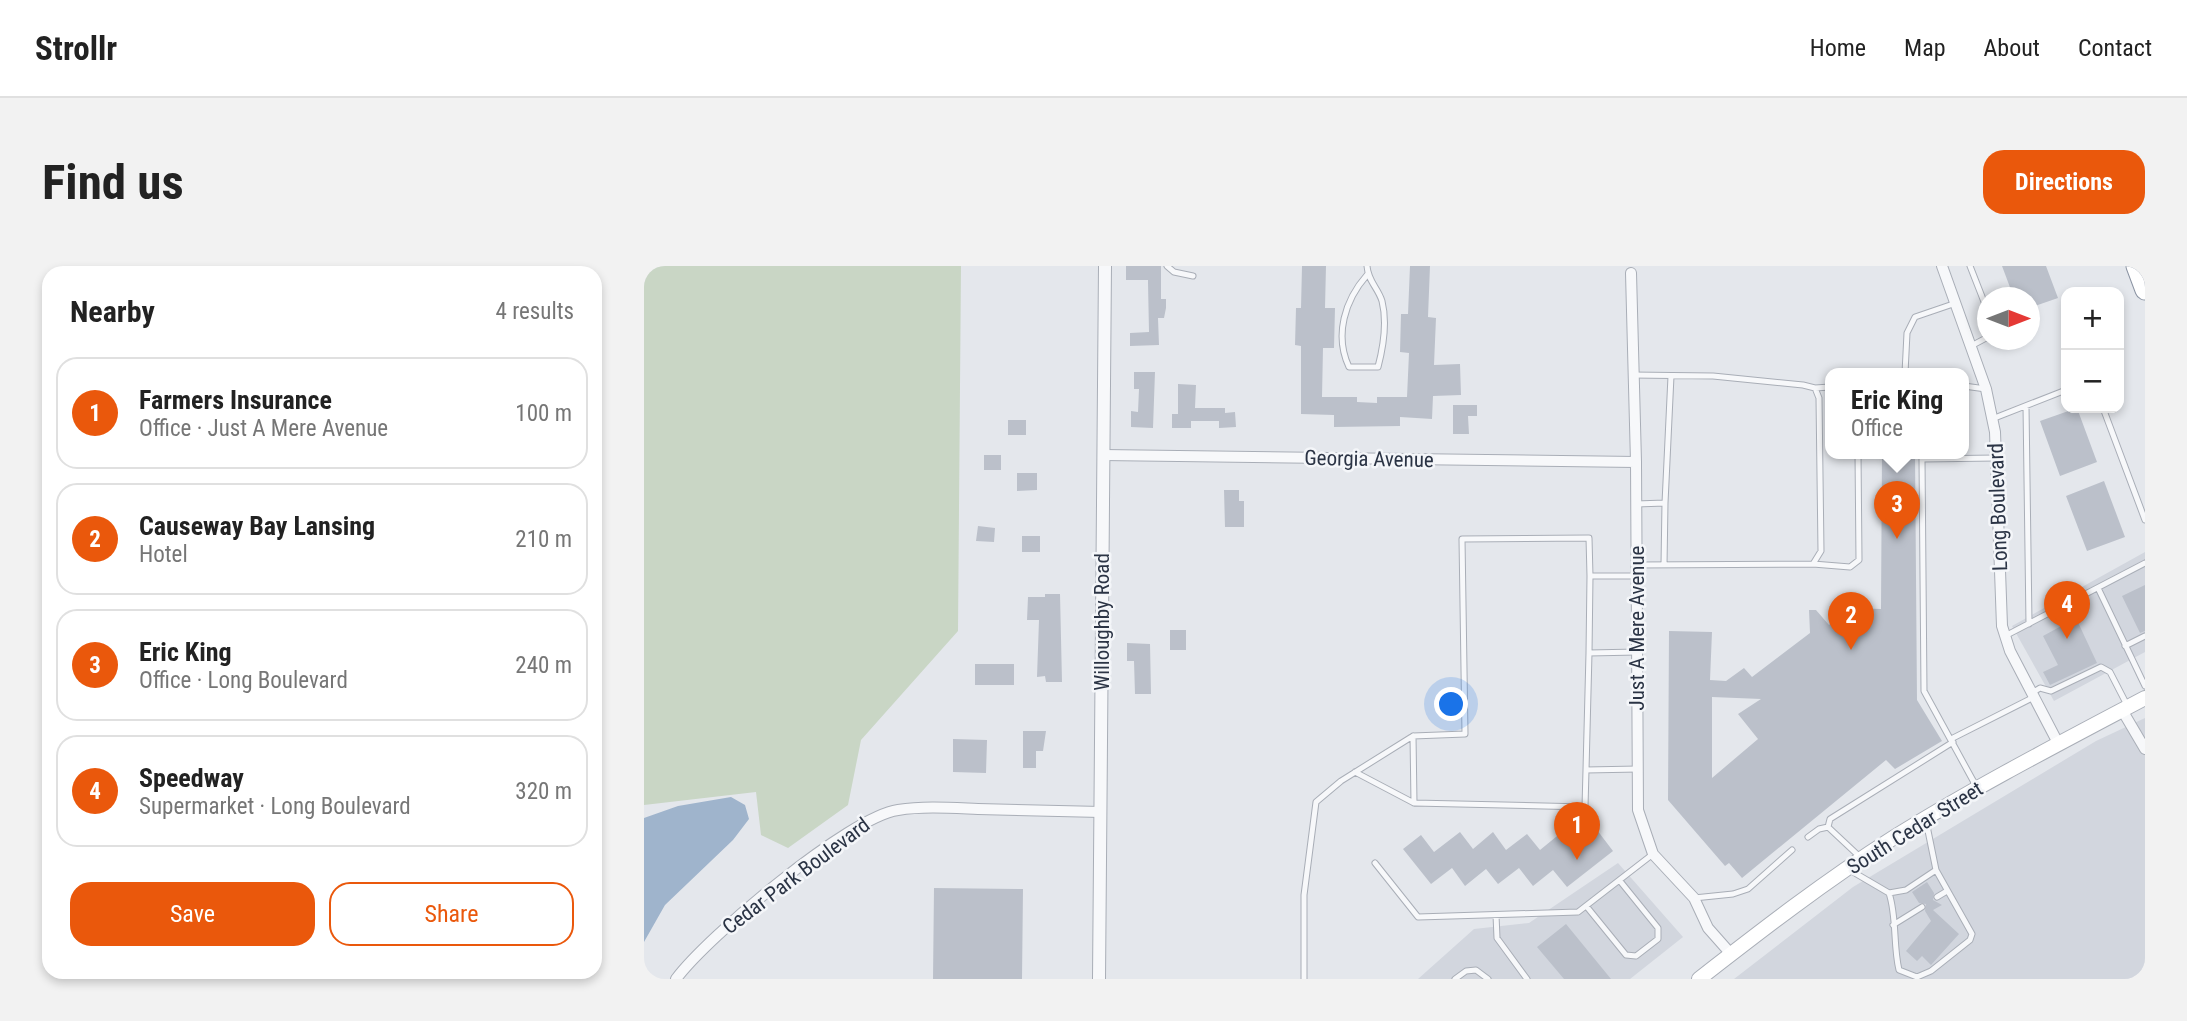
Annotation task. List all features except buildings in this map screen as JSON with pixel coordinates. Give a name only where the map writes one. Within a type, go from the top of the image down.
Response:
[{"type":"highway","points":[[2136,266],[2145,290]]},
{"type":"main road","name":"South Cedar Street","points":[[1699,979],[1862,859],[1925,819],[2058,743],[2145,698]]},
{"type":"street","name":"Willoughby Road","points":[[1100,979],[1105,266]]},
{"type":"street","name":"Long Boulevard","points":[[1942,266],[1986,389],[1992,419],[1996,458],[2002,626],[2058,743]]},
{"type":"street","name":"Just A Mere Avenue","points":[[1631,272],[1636,462],[1638,810],[1654,854],[1694,898],[1708,928],[1731,954]]},
{"type":"street","name":"Georgia Avenue","points":[[1103,455],[1636,462]]},
{"type":"street","points":[[2125,709],[2145,750]]},
{"type":"street","name":"Cedar Park Boulevard","points":[[676,979],[710,941],[750,908],[824,849],[879,815],[920,808],[1101,813]]},
{"type":"lane","points":[[1167,266],[1174,272],[1193,276]]},
{"type":"lane","points":[[1367,266],[1367,275],[1382,301],[1383,350],[1378,368],[1349,367],[1344,356],[1344,313],[1351,293],[1367,275]]},
{"type":"lane","points":[[1970,266],[1978,287]]},
{"type":"lane","points":[[1905,368],[1907,333],[1915,317],[1955,303]]},
{"type":"lane","points":[[1971,346],[1977,343]]},
{"type":"lane","points":[[1632,375],[1713,376],[1825,387]]},
{"type":"lane","points":[[1664,565],[1671,376]]},
{"type":"lane","points":[[1969,387],[1986,389]]},
{"type":"lane","points":[[1813,564],[1821,551],[1819,398],[1815,388]]},
{"type":"lane","points":[[1992,419],[2061,392]]},
{"type":"lane","points":[[2026,406],[2029,624]]},
{"type":"lane","points":[[2104,413],[2145,520]]},
{"type":"lane","points":[[1969,458],[1996,458]]},
{"type":"lane","points":[[1590,576],[1664,565],[1813,564],[1850,567],[1859,560],[1858,459]]},
{"type":"lane","points":[[1922,459],[1924,691],[1977,788]]},
{"type":"lane","points":[[1636,504],[1665,503]]},
{"type":"lane","points":[[1304,979],[1304,895],[1316,802],[1355,772],[1413,736],[1465,734],[1462,539],[1589,538],[1585,807],[1414,803],[1355,772]]},
{"type":"lane","points":[[2005,636],[2145,563]]},
{"type":"lane","points":[[2098,588],[2145,686]]},
{"type":"lane","points":[[2125,646],[2145,636]]},
{"type":"lane","points":[[1589,653],[1637,652]]},
{"type":"lane","points":[[1808,837],[1828,827],[1830,819],[1952,741],[2033,695],[2040,688],[2051,691],[2101,667],[2110,673],[2125,709]]},
{"type":"lane","points":[[1413,736],[1414,803]]},
{"type":"lane","points":[[1586,770],[1638,769]]},
{"type":"lane","points":[[1848,869],[1889,893],[1894,906],[1893,925],[1899,970],[1917,977],[1931,971],[1970,940],[1972,934],[1936,870],[1925,819]]},
{"type":"lane","points":[[1828,827],[1862,859]]},
{"type":"lane","points":[[1694,898],[1733,894],[1748,888],[1793,850]]},
{"type":"lane","points":[[1375,863],[1418,917],[1570,913],[1587,907],[1654,854]]},
{"type":"lane","points":[[1889,893],[1906,890],[1936,870]]},
{"type":"lane","points":[[1587,907],[1626,955],[1636,956],[1658,939],[1658,928],[1620,881]]},
{"type":"lane","points":[[1937,898],[1947,891]]},
{"type":"lane","points":[[1893,925],[1922,907]]},
{"type":"lane","points":[[1496,915],[1497,938],[1527,979]]},
{"type":"lane","points":[[1455,979],[1466,971],[1476,970],[1489,979]]},
{"type":"shaded area","points":[[2145,552],[2145,652],[2054,701],[2012,626]]},
{"type":"shaded area","points":[[2145,718],[2145,979],[1734,979],[1853,887],[2096,741]]},
{"type":"shaded area","points":[[1618,863],[1683,937],[1630,979],[1418,979],[1474,929],[1529,923]]},
{"type":"green space","points":[[644,266],[961,266],[958,631],[861,740],[848,805],[788,848],[761,835],[756,792],[644,805]]},
{"type":"water","points":[[731,797],[745,805],[749,819],[733,840],[665,905],[644,942],[644,818],[678,806]]},
{"type":"place","name":"Eric King","points":[[1897,539]]},
{"type":"place","name":"Speedway","points":[[2067,639]]},
{"type":"place","name":"Causeway Bay Lansing","points":[[1851,650]]},
{"type":"place","name":"Farmers Insurance","points":[[1577,860]]}]
